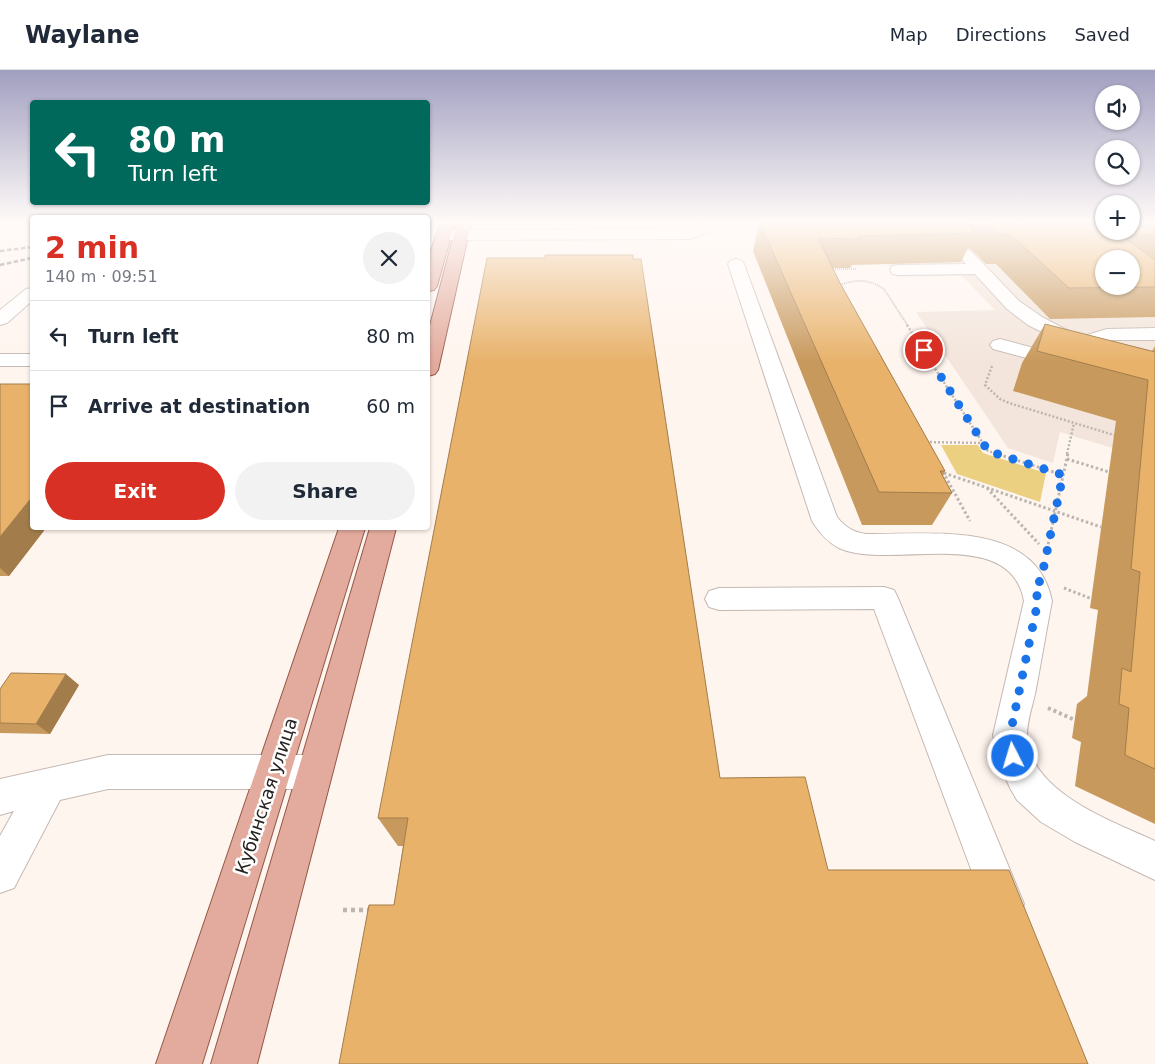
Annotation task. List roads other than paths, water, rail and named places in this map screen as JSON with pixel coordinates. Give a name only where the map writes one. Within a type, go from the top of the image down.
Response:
[{"type":"main road","points":[[430,360],[453,269]]},
{"type":"main road","name":"Кубинская улица","points":[[179,1064],[351,530]]},
{"type":"main road","points":[[234,1064],[382,530]]},
{"type":"street","points":[[738,269],[825,521],[834,532],[848,541],[866,544],[964,545],[985,548],[1006,556],[1024,570],[1035,586],[1038,601],[1010,735],[1013,756],[1030,788],[1055,811],[1155,860]]},
{"type":"street","points":[[898,270],[923,269]]},
{"type":"street","points":[[980,269],[1014,305],[1035,321],[1100,353]]},
{"type":"street","points":[[430,286],[449,286]]},
{"type":"street","points":[[0,319],[30,295]]},
{"type":"street","points":[[1081,344],[1089,339],[1103,335],[1155,334]]},
{"type":"street","points":[[1000,345],[1082,367]]},
{"type":"street","points":[[0,360],[30,360]]},
{"type":"street","points":[[719,599],[884,598],[1016,934]]},
{"type":"street","points":[[0,797],[108,772],[315,772]]},
{"type":"street","points":[[0,874],[49,785]]}]
